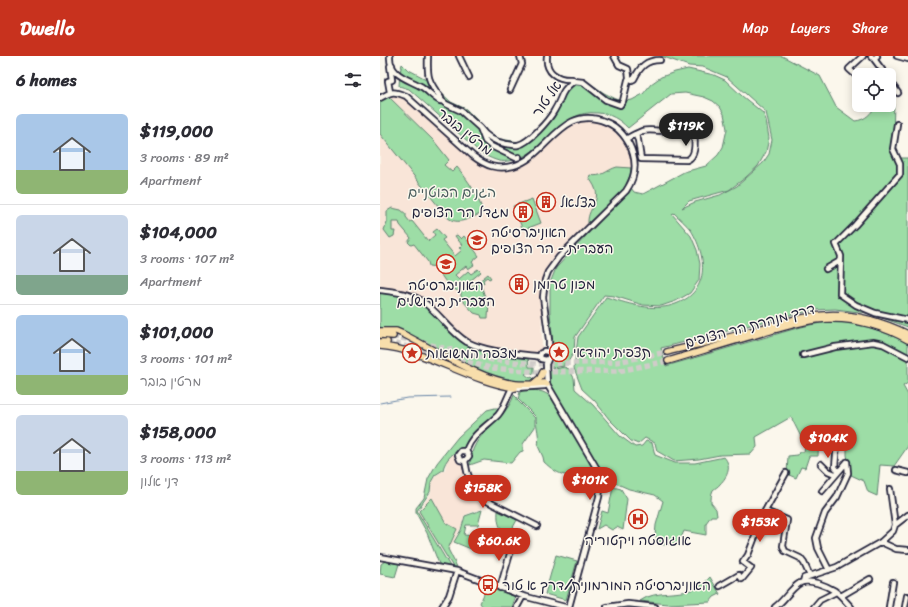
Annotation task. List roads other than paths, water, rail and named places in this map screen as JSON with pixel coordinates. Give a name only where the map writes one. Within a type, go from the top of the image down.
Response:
[{"type":"main road","name":"דרך מנהרת הר הצופים","points":[[667,352],[799,318],[824,314],[848,315],[868,319],[908,334]]},
{"type":"main road","name":"דרך מנהרת הר הצופים","points":[[668,361],[800,323],[824,319],[847,320],[867,324],[890,331],[908,340]]},
{"type":"main road","points":[[380,331],[396,331],[496,380],[516,384],[546,384]]},
{"type":"main road","points":[[380,335],[393,336]]},
{"type":"main road","points":[[380,342],[387,342]]},
{"type":"main road","points":[[380,346],[408,352],[484,381],[515,388]]},
{"type":"main road","points":[[532,384],[539,379],[543,372]]},
{"type":"street","points":[[428,56],[428,76],[430,84],[441,100]]},
{"type":"street","points":[[459,56],[469,77]]},
{"type":"street","points":[[510,90],[522,64],[520,56]]},
{"type":"street","name":"אל טור","points":[[547,56],[550,72],[562,79],[572,79],[574,81]]},
{"type":"street","points":[[574,81],[583,82],[606,100],[620,105],[623,101],[629,78],[628,69],[618,65],[614,56]]},
{"type":"street","points":[[852,72],[849,69],[863,56]]},
{"type":"street","points":[[897,56],[908,59]]},
{"type":"street","points":[[874,57],[881,68]]},
{"type":"street","points":[[629,78],[632,80],[634,79],[640,68],[653,60],[660,60]]},
{"type":"street","points":[[380,98],[390,92],[388,81],[392,80],[390,66],[391,61]]},
{"type":"street","name":"אל טור","points":[[391,61],[394,71],[398,75],[422,87],[439,101],[441,100],[461,111],[485,134],[498,143],[514,145],[520,145],[525,142],[551,116],[566,87],[574,81]]},
{"type":"street","name":"מרטין בובר","points":[[390,92],[397,92],[406,96],[473,156],[483,164],[494,167],[500,168],[526,161],[560,129],[571,122],[578,120],[594,119],[607,122],[619,130],[631,148],[634,161],[634,174],[626,191],[559,258],[547,275],[544,285],[543,297],[548,335],[544,355],[543,372],[549,392],[557,402]]},
{"type":"street","points":[[626,139],[636,134],[646,130],[669,130],[682,123],[691,124],[694,127],[693,155],[687,160],[641,159],[636,134]]},
{"type":"street","points":[[897,124],[893,149],[900,164],[900,174],[855,225],[836,244],[840,256],[840,294],[856,305],[875,313],[908,320]]},
{"type":"street","points":[[480,128],[485,141],[496,150],[510,154],[516,158],[519,157]]},
{"type":"street","points":[[826,269],[840,261]]},
{"type":"street","points":[[380,290],[410,295],[422,301],[452,331],[468,342],[492,351],[519,355],[544,355]]},
{"type":"street","points":[[803,355],[835,347],[873,342],[883,344],[908,357]]},
{"type":"street","name":"מרטין בובר","points":[[544,355],[546,384],[597,470],[601,482],[599,497],[569,607]]},
{"type":"street","points":[[466,451],[477,433],[499,414],[511,390],[515,388],[537,387],[546,384]]},
{"type":"street","points":[[502,386],[508,390],[509,396]]},
{"type":"street","points":[[537,387],[549,392]]},
{"type":"street","points":[[836,473],[837,443]]},
{"type":"street","points":[[465,461],[460,460],[458,455],[461,451],[466,451]]},
{"type":"street","points":[[465,461],[469,456],[466,451]]},
{"type":"street","points":[[465,461],[470,482],[481,498],[486,502],[537,526]]},
{"type":"street","points":[[822,491],[847,462],[848,473],[837,497],[825,513],[816,538],[818,548],[828,570]]},
{"type":"street","points":[[821,464],[828,472],[836,473]]},
{"type":"street","points":[[896,470],[908,473]]},
{"type":"street","points":[[720,586],[740,575],[742,579],[751,568],[743,562],[748,555],[765,511],[786,473]]},
{"type":"street","points":[[774,607],[797,585],[803,582],[804,578],[837,567],[881,542],[893,531],[895,525],[890,489]]},
{"type":"street","points":[[765,511],[787,520],[782,546],[785,551],[800,558],[810,576]]},
{"type":"street","points":[[895,525],[908,515]]},
{"type":"street","points":[[500,588],[514,540]]},
{"type":"street","points":[[881,542],[896,549],[908,550]]},
{"type":"street","points":[[380,557],[457,571],[523,596],[565,607]]},
{"type":"street","points":[[442,607],[446,603],[449,596],[457,571]]},
{"type":"street","points":[[841,596],[870,579]]},
{"type":"street","points":[[803,582],[821,585],[836,592],[851,607]]},
{"type":"street","points":[[889,607],[893,582]]},
{"type":"street","points":[[814,607],[820,600],[836,592]]},
{"type":"street","points":[[517,607],[523,596]]},
{"type":"street","points":[[905,607],[908,596]]},
{"type":"street","points":[[607,607],[628,604],[656,607]]},
{"type":"waterway","points":[[380,403],[407,398],[451,397]]},
{"type":"tunnel","points":[[393,336],[414,341]]},
{"type":"tunnel","points":[[387,342],[441,355]]},
{"type":"tunnel","points":[[422,343],[493,360],[536,364],[617,362],[667,352]]},
{"type":"tunnel","points":[[451,358],[491,368],[536,372],[618,371],[668,361]]},
{"type":"place","name":"בצלאל","points":[[546,202]]},
{"type":"place","name":"מגדל הר הצופים","points":[[523,212]]},
{"type":"place","name":"האוניברסיטה העברית - הר הצופים","points":[[477,240]]},
{"type":"place","name":"האוניברסיטה העברית בירושלים","points":[[446,264]]},
{"type":"place","name":"מכון טרומן","points":[[519,284]]},
{"type":"place","name":"תצפית יהודאי","points":[[559,352]]},
{"type":"place","name":"מצפה המשואות","points":[[412,353]]},
{"type":"place","name":"אוגוסטה ויקטוריה","points":[[638,519]]},
{"type":"place","name":"האוניברסיטה המורמונית/דרך א טור","points":[[488,585]]},
{"type":"park label","name":"הגנים הבוטניים","points":[[452,192]]}]
